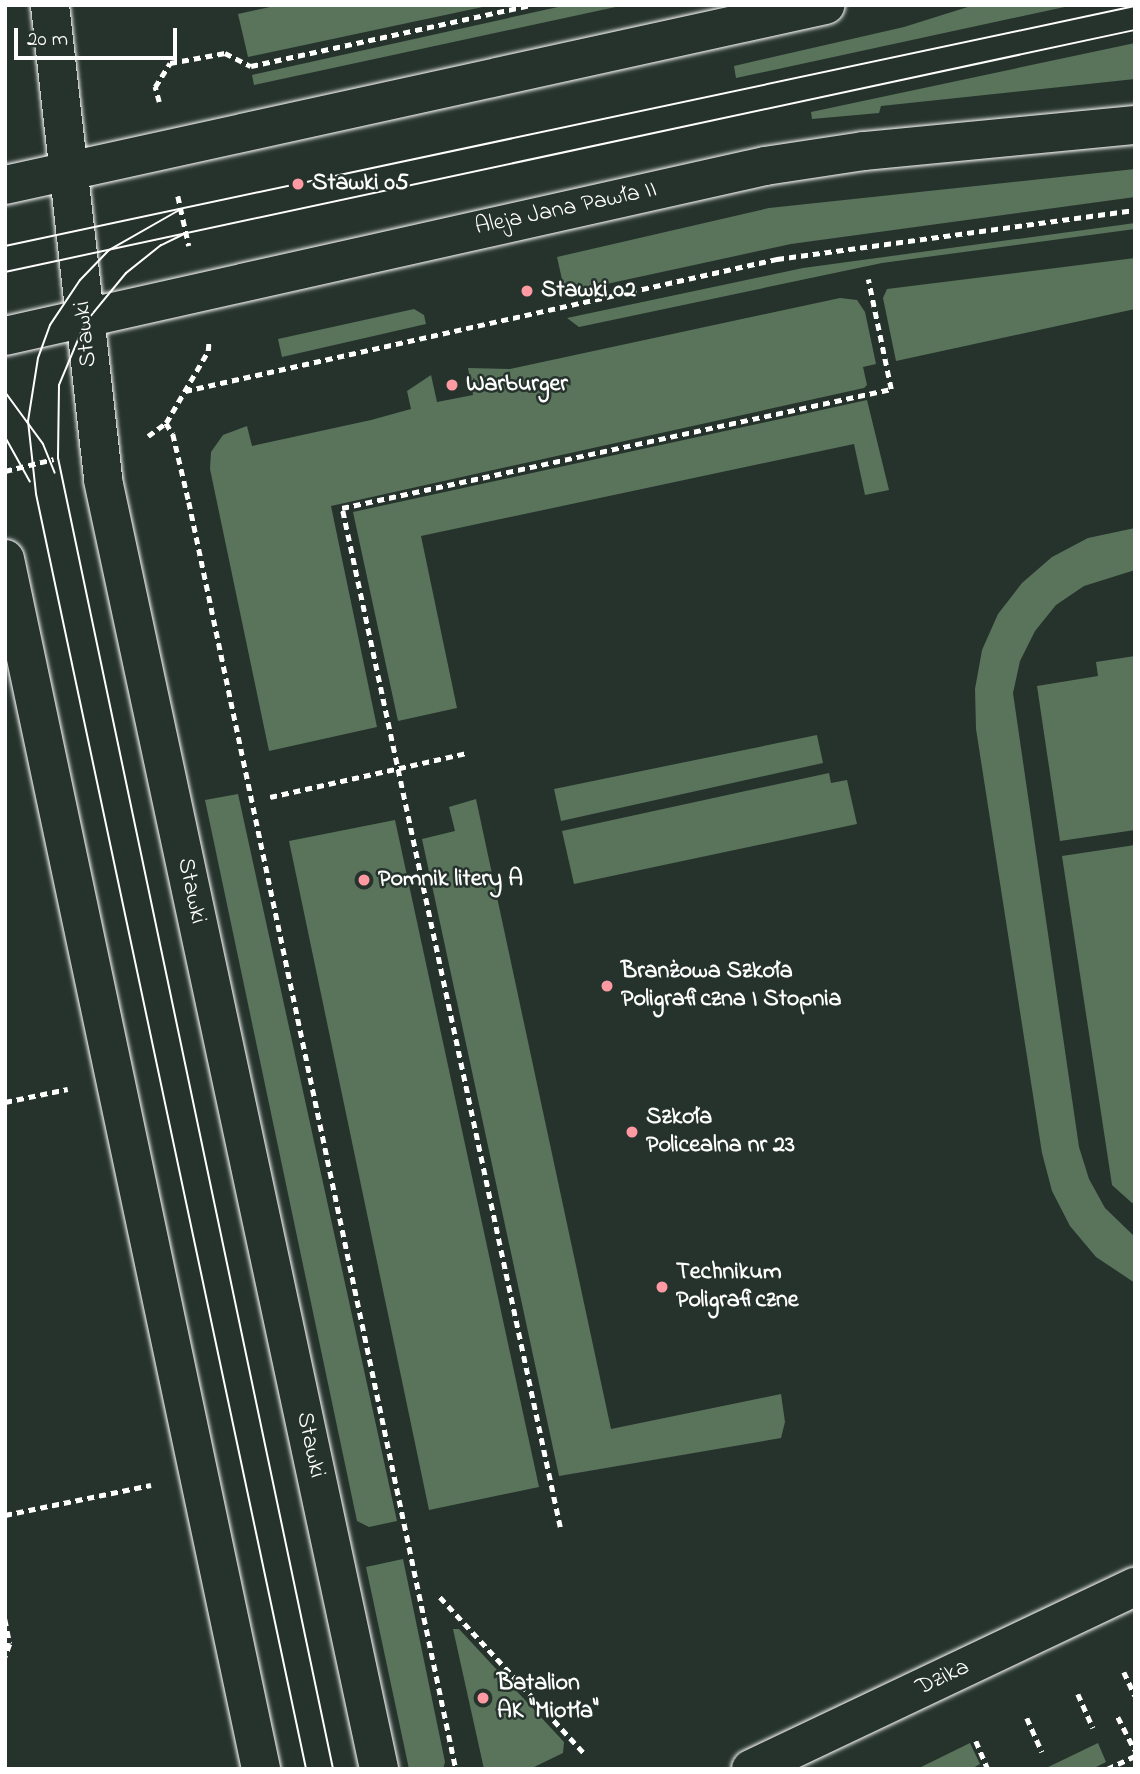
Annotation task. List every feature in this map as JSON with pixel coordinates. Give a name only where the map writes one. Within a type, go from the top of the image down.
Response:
[{"type":"street","name":"Stawki","points":[[50,5],[103,480],[379,1769]]},
{"type":"street","points":[[5,185],[825,5]]},
{"type":"street","name":"Aleja Jana Pawła II","points":[[5,336],[765,166],[864,151],[1135,125]]},
{"type":"street","points":[[5,559],[261,1769]]},
{"type":"street","name":"Dzika","points":[[751,1769],[1135,1587]]},
{"type":"path","points":[[157,96],[155,88],[170,63],[225,53],[251,66],[531,5]]},
{"type":"path","points":[[179,198],[191,252]]},
{"type":"path","points":[[185,391],[777,260],[1135,211]]},
{"type":"path","points":[[560,1527],[342,508],[891,389],[868,279]]},
{"type":"path","points":[[136,440],[166,424],[208,351],[207,330]]},
{"type":"path","points":[[166,424],[173,434],[189,502],[456,1769]]},
{"type":"path","points":[[270,797],[467,753]]},
{"type":"path","points":[[5,1102],[69,1088]]},
{"type":"path","points":[[5,1515],[151,1485]]},
{"type":"path","points":[[440,1597],[586,1755]]},
{"type":"path","points":[[5,1619],[10,1644],[5,1657]]},
{"type":"path","points":[[1124,1672],[1135,1696]]},
{"type":"path","points":[[1078,1694],[1093,1728]]},
{"type":"path","points":[[1107,1769],[1135,1753],[1118,1717]]},
{"type":"path","points":[[1027,1718],[1042,1752]]},
{"type":"path","points":[[976,1741],[988,1769]]},
{"type":"green space","points":[[279,5],[492,5],[248,57],[238,14]]},
{"type":"green space","points":[[567,5],[625,5],[254,85],[252,75]]},
{"type":"green space","points":[[974,5],[1074,5],[736,78],[734,66],[904,27]]},
{"type":"green space","points":[[1135,43],[1135,79],[881,106],[879,113],[812,119],[811,112]]},
{"type":"green space","points":[[1135,169],[1135,197],[791,244],[565,293],[557,257],[769,208]]},
{"type":"green space","points":[[1135,223],[1135,229],[882,263],[579,327],[567,318],[803,268]]},
{"type":"green space","points":[[1135,258],[1135,309],[896,361],[883,298],[887,289]]},
{"type":"green space","points":[[840,298],[857,300],[865,312],[876,364],[863,367],[867,385],[864,388],[331,506],[377,727],[269,751],[210,469],[211,452],[223,435],[247,426],[252,446],[371,420],[411,409],[407,391],[431,375],[437,402],[473,395],[468,368],[510,369]]},
{"type":"green space","points":[[414,309],[424,315],[426,324],[282,357],[278,339]]},
{"type":"green space","points":[[867,400],[889,490],[865,495],[854,444],[421,536],[457,708],[398,721],[353,512]]},
{"type":"green space","points":[[1135,528],[1135,570],[1084,586],[1056,605],[1035,631],[1020,661],[1013,693],[1079,1147],[1089,1179],[1105,1208],[1135,1237],[1135,1283],[1096,1257],[1070,1226],[1052,1191],[1042,1153],[976,729],[975,689],[982,650],[998,614],[1022,583],[1052,557],[1088,538]]},
{"type":"green space","points":[[1135,656],[1135,830],[1060,841],[1037,686],[1098,676],[1096,662]]},
{"type":"green space","points":[[817,735],[823,763],[561,821],[554,789]]},
{"type":"green space","points":[[829,773],[831,783],[847,780],[857,824],[574,884],[562,831]]},
{"type":"green space","points":[[238,794],[397,1521],[369,1527],[357,1521],[205,800]]},
{"type":"green space","points":[[476,799],[611,1429],[781,1394],[785,1422],[781,1438],[559,1476],[422,839],[455,831],[449,807]]},
{"type":"green space","points":[[395,820],[539,1487],[429,1510],[289,841]]},
{"type":"green space","points":[[1135,845],[1135,1202],[1132,1203],[1112,1185],[1062,856]]},
{"type":"green space","points":[[403,1559],[445,1762],[443,1769],[409,1769],[366,1567]]},
{"type":"green space","points":[[453,1629],[459,1629],[564,1742],[563,1753],[530,1769],[484,1769]]},
{"type":"green space","points":[[970,1743],[980,1764],[971,1769],[917,1769]]},
{"type":"green space","points":[[1098,1743],[1106,1762],[1092,1769],[1044,1769]]},
{"type":"tram line","points":[[5,246],[1135,6]]},
{"type":"tram line","points":[[5,272],[1135,30]]},
{"type":"tram line","points":[[181,209],[109,250],[80,280],[50,325],[38,358],[28,421],[36,494],[306,1769]]},
{"type":"tram line","points":[[186,233],[161,245],[126,273],[85,323],[59,385],[58,458],[333,1769]]},
{"type":"tram line","points":[[5,392],[43,444],[55,473]]},
{"type":"tram line","points":[[5,437],[30,482]]},
{"type":"place","name":"Stawki 05","points":[[298,184]]},
{"type":"place","name":"Stawki 02","points":[[527,291]]},
{"type":"place","name":"Warburger","points":[[452,385]]},
{"type":"place","name":"Pomnik litery A","points":[[364,880]]},
{"type":"place","name":"Branżowa Szkoła Poligraficzna I Stopnia","points":[[607,986]]},
{"type":"place","name":"Szkoła Policealna nr 23","points":[[632,1132]]},
{"type":"place","name":"Technikum Poligraficzne","points":[[662,1287]]},
{"type":"place","name":"Batalion AK \"Miotła\"","points":[[483,1698]]}]
